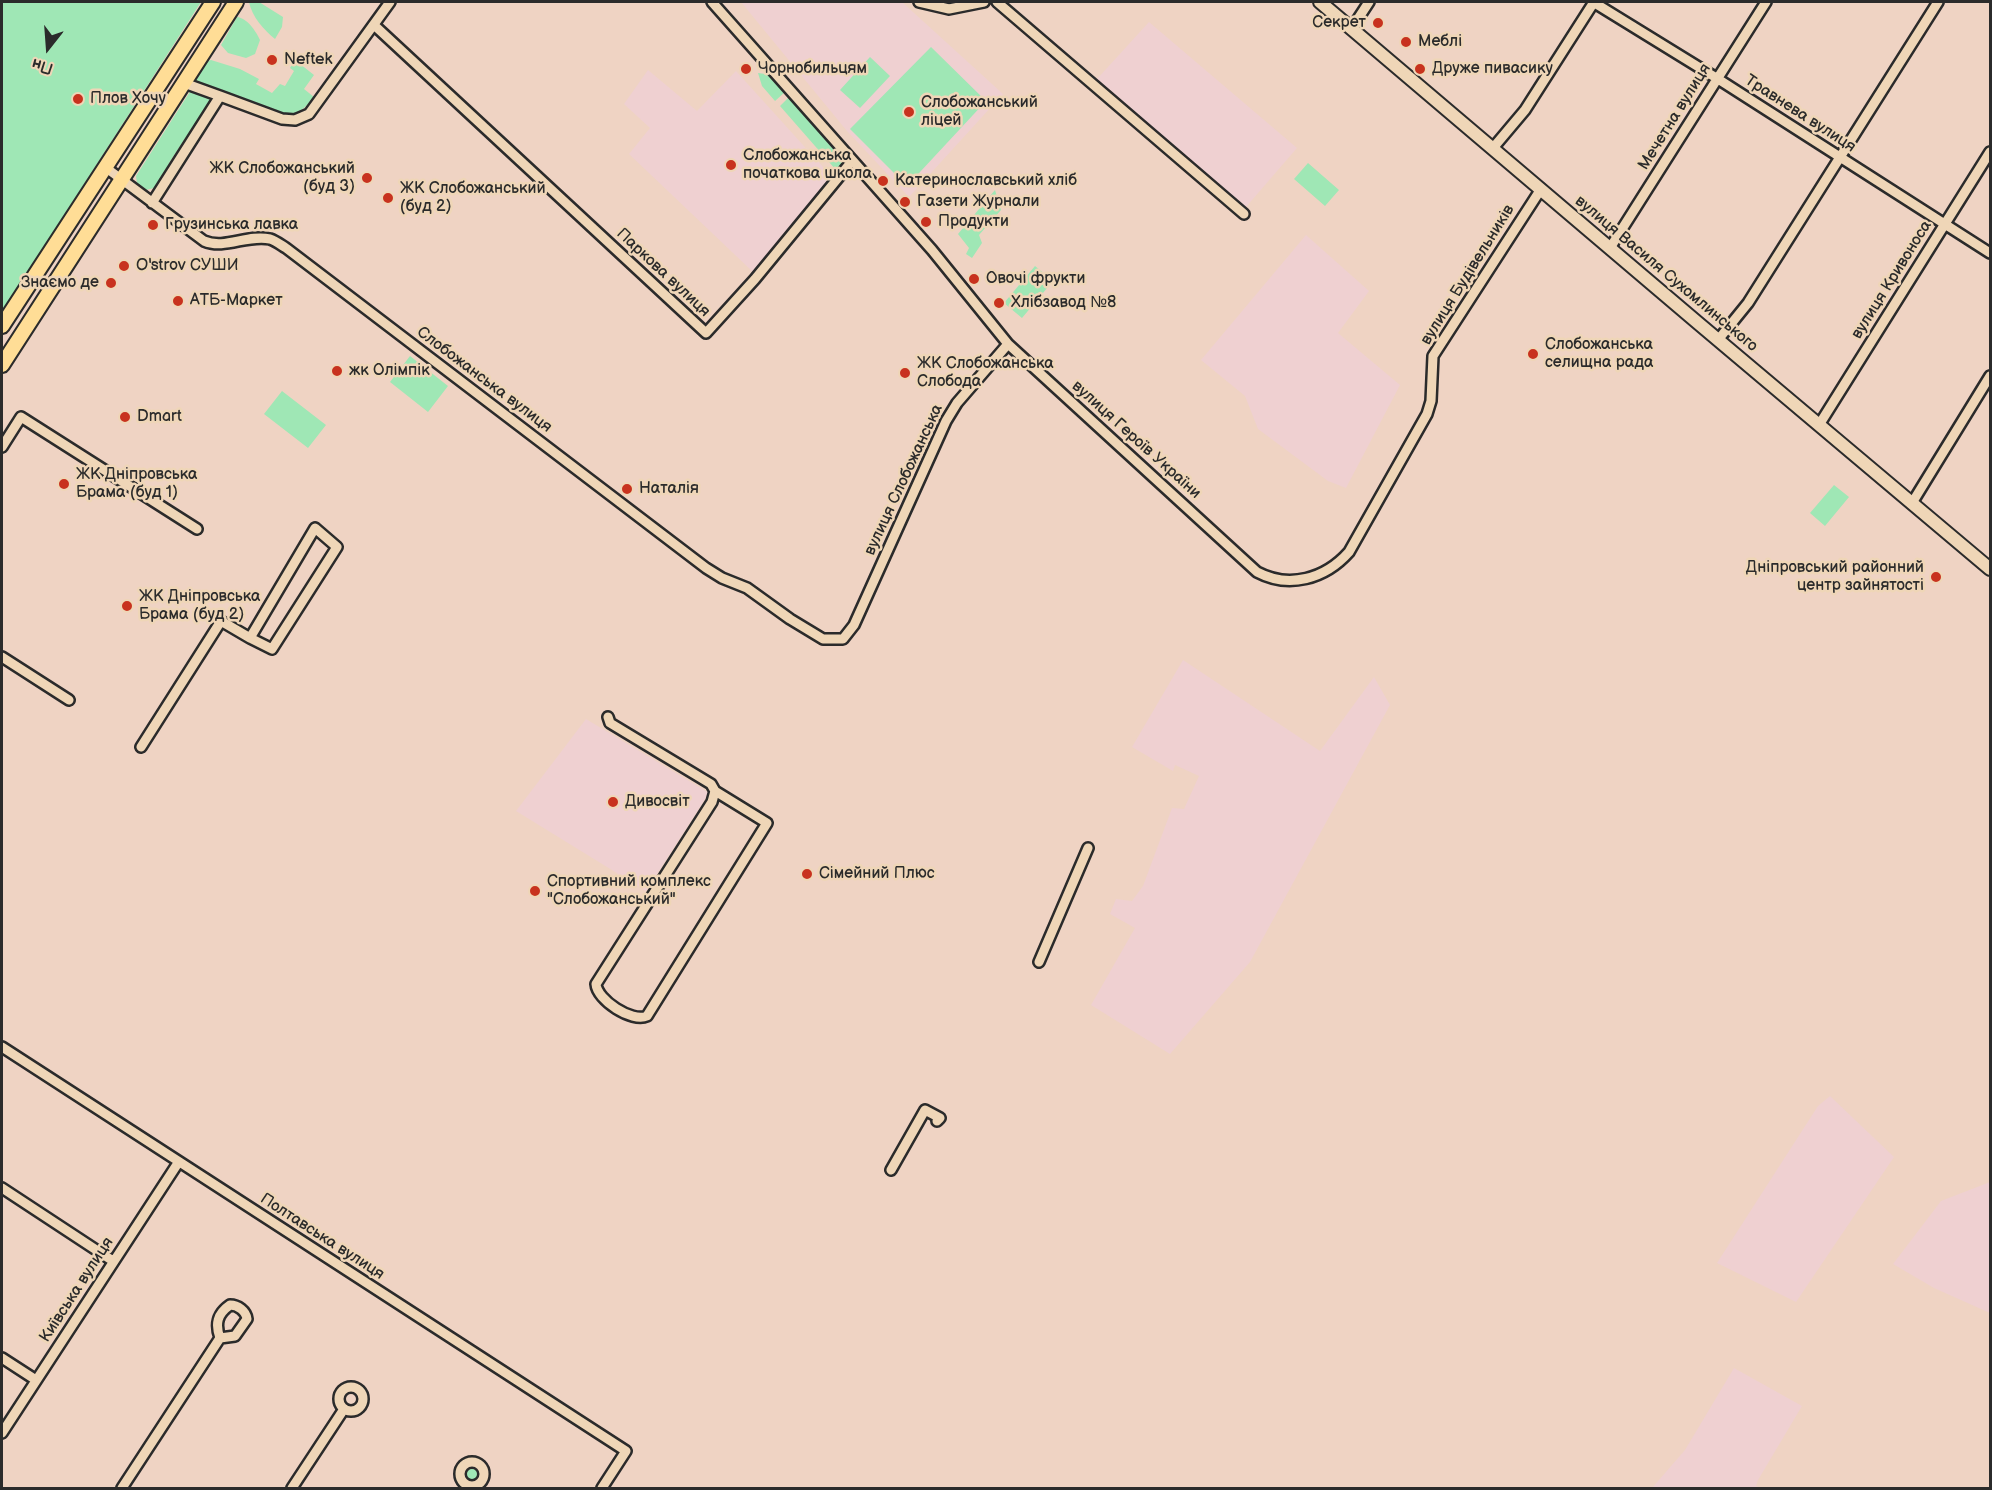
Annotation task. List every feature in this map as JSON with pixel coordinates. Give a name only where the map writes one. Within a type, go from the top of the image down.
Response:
[{"type":"main road","points":[[2,326],[213,2]]},
{"type":"main road","points":[[2,365],[236,2]]},
{"type":"main road","name":"вулиця Василя Сухомлинського","points":[[1320,2],[1990,569]]},
{"type":"street","points":[[184,83],[282,119],[296,120],[309,114],[390,2]]},
{"type":"street","name":"вулиця Героїв України","points":[[712,2],[932,250],[1008,344],[1257,572],[1271,580],[1297,581]]},
{"type":"street","points":[[919,2],[949,9],[984,2]]},
{"type":"street","points":[[997,2],[1244,214]]},
{"type":"street","points":[[1352,28],[1369,2]]},
{"type":"street","points":[[1493,148],[1525,110],[1594,2]]},
{"type":"street","name":"Травнева вулиця","points":[[1594,2],[1990,253]]},
{"type":"street","name":"Мечетна вулиця","points":[[1610,248],[1766,2]]},
{"type":"street","points":[[1718,340],[1748,303],[1938,2]]},
{"type":"street","name":"Паркова вулиця","points":[[374,25],[705,333],[755,279],[852,161]]},
{"type":"street","points":[[152,203],[220,96]]},
{"type":"street","name":"вулиця Кривоноса","points":[[1819,424],[1990,152]]},
{"type":"street","name":"Слобожанська вулиця","points":[[105,167],[204,241],[221,244],[239,239],[263,238],[286,248],[706,568],[722,578],[747,588],[823,639],[843,639]]},
{"type":"street","name":"вулиця Будівельників","points":[[1297,581],[1332,568],[1349,552],[1427,414],[1431,401],[1433,356],[1541,189]]},
{"type":"street","name":"вулиця Слобожанська","points":[[843,639],[854,625],[946,421],[957,403],[1008,344]]},
{"type":"street","points":[[1912,503],[1990,376]]},
{"type":"street","points":[[2,447],[21,417],[197,530]]},
{"type":"street","points":[[141,747],[221,621],[250,638],[272,649],[337,547],[315,528],[250,638]]},
{"type":"street","points":[[2,657],[69,700]]},
{"type":"street","points":[[608,717],[610,723],[711,784],[715,791],[767,823],[647,1017],[626,1015],[608,1002],[597,990],[596,984],[712,802],[715,791]]},
{"type":"street","points":[[1039,962],[1088,848]]},
{"type":"street","name":"Полтавська вулиця","points":[[2,1047],[626,1451],[602,1488]]},
{"type":"street","points":[[891,1170],[925,1110],[939,1118],[937,1121]]},
{"type":"street","name":"Київська вулиця","points":[[2,1433],[178,1163]]},
{"type":"street","points":[[2,1188],[114,1261]]},
{"type":"street","points":[[122,1488],[220,1338]]},
{"type":"street","points":[[2,1358],[36,1380]]},
{"type":"street","points":[[292,1488],[344,1409]]},
{"type":"shaded area","name":"Слобожанський ліцей","points":[[741,2],[902,2],[1003,94],[909,197],[847,131]]},
{"type":"shaded area","points":[[1149,22],[1297,148],[1246,207],[1097,79]]},
{"type":"shaded area","name":"Cлобожанська початкова школа","points":[[648,70],[697,111],[736,71],[832,177],[753,272],[629,154],[650,128],[624,104]]},
{"type":"shaded area","points":[[1306,235],[1369,291],[1338,333],[1400,385],[1346,488],[1328,481],[1258,429],[1245,396],[1201,360]]},
{"type":"shaded area","points":[[1183,660],[1320,751],[1374,677],[1390,705],[1250,962],[1170,1054],[1091,1005],[1135,928],[1110,914],[1116,899],[1132,901],[1143,886],[1172,808],[1184,809],[1199,776],[1175,765],[1173,771],[1132,747]]},
{"type":"shaded area","name":"Дивосвіт","points":[[586,719],[709,793],[646,891],[516,811]]},
{"type":"shaded area","points":[[1830,1096],[1894,1157],[1796,1302],[1717,1263],[1818,1106]]},
{"type":"shaded area","points":[[1990,1182],[1990,1313],[1934,1288],[1893,1264],[1941,1201]]},
{"type":"shaded area","points":[[1734,1368],[1802,1406],[1758,1480],[1756,1486],[1760,1488],[1652,1488],[1685,1450]]},
{"type":"green space","points":[[2,2],[201,2],[2,312]]},
{"type":"green space","points":[[249,2],[259,2],[283,17],[282,27],[275,39],[259,23]]},
{"type":"green space","points":[[237,17],[248,22],[260,40],[255,54],[246,58],[228,53],[221,45]]},
{"type":"green space","points":[[931,47],[986,101],[907,186],[850,129]]},
{"type":"green space","points":[[870,57],[890,76],[860,108],[840,90]]},
{"type":"green space","points":[[211,60],[240,69],[259,79],[256,84],[272,93],[280,84],[285,86],[294,71],[290,68],[295,60],[314,75],[304,89],[314,97],[299,112],[278,115],[195,84],[205,62]]},
{"type":"green space","points":[[758,73],[773,75],[785,92],[775,101],[762,86]]},
{"type":"green space","points":[[191,90],[214,99],[209,113],[202,113],[169,163],[170,170],[158,187],[146,190],[137,184],[136,176]]},
{"type":"green space","points":[[790,96],[846,160],[836,170],[780,106]]},
{"type":"green space","points":[[1308,163],[1339,190],[1325,206],[1294,179]]},
{"type":"green space","points":[[995,190],[1001,210],[979,235],[982,243],[972,258],[966,254],[969,248],[958,234]]},
{"type":"green space","points":[[1035,266],[1053,281],[1022,318],[1004,303]]},
{"type":"green space","points":[[410,356],[448,386],[428,412],[390,382]]},
{"type":"green space","points":[[282,391],[326,425],[308,448],[264,414]]},
{"type":"green space","points":[[1834,485],[1849,497],[1825,526],[1810,513]]},
{"type":"green space","points":[[472,1462],[477,1463],[483,1469],[483,1479],[477,1485],[472,1486],[467,1485],[461,1479],[460,1474],[461,1469],[467,1463]]},
{"type":"place","name":"Секрет","points":[[1378,23]]},
{"type":"place","name":"Меблі","points":[[1406,42]]},
{"type":"place","name":"Neftek","points":[[272,60]]},
{"type":"place","name":"Чорнобильцям","points":[[746,69]]},
{"type":"place","name":"Друже пивасику","points":[[1420,69]]},
{"type":"place","name":"Плов Хочу","points":[[78,99]]},
{"type":"place","name":"Слобожанський ліцей","points":[[909,112]]},
{"type":"place","name":"Cлобожанська початкова школа","points":[[731,165]]},
{"type":"place","name":"ЖК Слобожанський (буд 3)","points":[[367,178]]},
{"type":"place","name":"Катеринославський хліб","points":[[883,181]]},
{"type":"place","name":"ЖК Слобожанський (буд 2)","points":[[388,198]]},
{"type":"place","name":"Газети Журнали","points":[[905,202]]},
{"type":"place","name":"Продукти","points":[[926,222]]},
{"type":"place","name":"Грузинська лавка","points":[[153,225]]},
{"type":"place","name":"O'strov СУШИ","points":[[124,266]]},
{"type":"place","name":"Овочі фрукти","points":[[974,279]]},
{"type":"place","name":"Знаємо де","points":[[111,283]]},
{"type":"place","name":"АТБ-Маркет","points":[[178,301]]},
{"type":"place","name":"Хлібзавод №8","points":[[999,303]]},
{"type":"place","name":"Слобожанська селищна рада","points":[[1533,354]]},
{"type":"place","name":"жк Олімпік","points":[[337,371]]},
{"type":"place","name":"ЖК Слобожанська Слобода","points":[[905,373]]},
{"type":"place","name":"Dmart","points":[[125,417]]},
{"type":"place","name":"ЖК Дніпровська Брама (буд 1)","points":[[64,484]]},
{"type":"place","name":"Наталія","points":[[627,489]]},
{"type":"place","name":"Дніпровський районний центр зайнятості","points":[[1936,577]]},
{"type":"place","name":"ЖК Дніпровська Брама (буд 2)","points":[[127,606]]},
{"type":"place","name":"Дивосвіт","points":[[613,802]]},
{"type":"place","name":"Сімейний Плюс","points":[[807,874]]},
{"type":"place","name":"Спортивний комплекс \"Слобожанський\"","points":[[535,891]]}]
